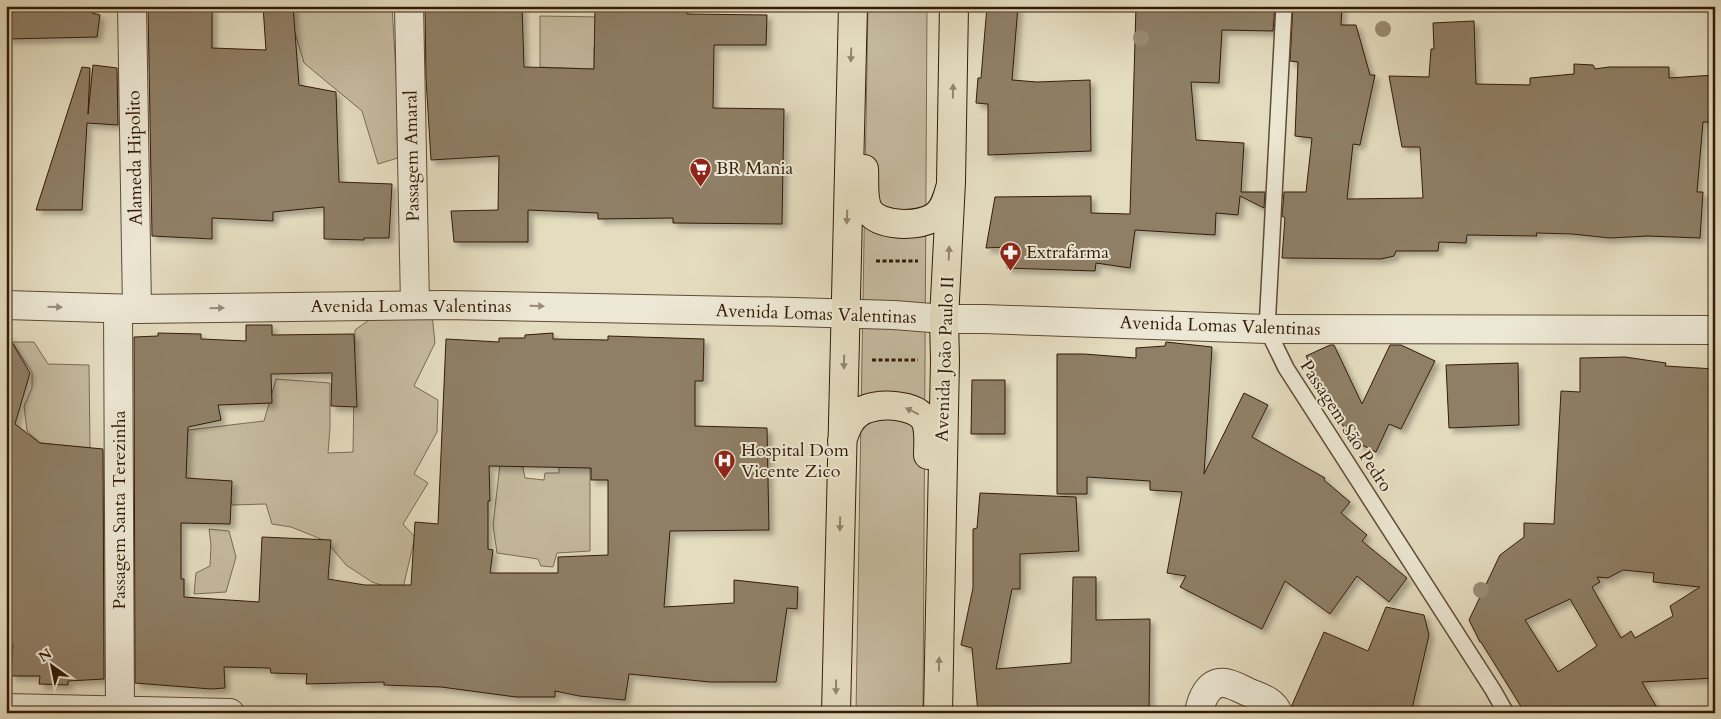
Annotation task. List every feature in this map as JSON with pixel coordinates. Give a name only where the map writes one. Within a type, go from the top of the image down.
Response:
[{"type":"main road","points":[[836,713],[853,6]]},
{"type":"main road","name":"Avenida João Paulo II","points":[[938,713],[945,360],[944,319],[951,182],[954,6]]},
{"type":"main road","points":[[849,133],[864,150],[866,204],[870,212],[884,222],[914,223],[935,217],[943,209],[951,182]]},
{"type":"main road","points":[[842,444],[851,420],[859,412],[867,408],[880,406],[910,408],[924,418],[928,426],[929,479],[942,501]]},
{"type":"street","name":"Alameda Hipolito","points":[[127,309],[132,6]]},
{"type":"street","name":"Passagem Amaral","points":[[409,6],[415,305]]},
{"type":"street","name":"Avenida Lomas Valentinas","points":[[6,306],[127,309],[415,305],[846,313],[944,319],[1267,329],[1715,330]]},
{"type":"street","name":"Passagem Santa Terezinha","points":[[120,710],[127,309]]},
{"type":"street","points":[[1199,713],[1201,701],[1206,692],[1213,686],[1224,683],[1271,702],[1278,713]]},
{"type":"street","points":[[6,708],[230,713]]},
{"type":"lane","name":"Passagem São Pedro","points":[[1284,6],[1267,329],[1286,368],[1506,713]]},
{"type":"path","points":[[846,261],[948,262]]},
{"type":"path","points":[[844,360],[945,360]]},
{"type":"shaded area","points":[[303,6],[392,6],[401,157],[378,164],[362,111],[304,63],[295,33],[286,34],[285,13]]},
{"type":"shaded area","points":[[868,6],[927,6],[923,713],[856,713]]},
{"type":"shaded area","points":[[540,16],[667,18],[594,47],[594,69],[540,67]]},
{"type":"shaded area","points":[[432,314],[435,343],[414,386],[438,400],[437,432],[414,474],[428,483],[403,524],[415,537],[402,592],[372,582],[346,565],[326,541],[291,527],[272,524],[266,504],[232,505],[226,482],[181,485],[180,452],[188,430],[264,421],[276,379],[330,383],[328,453],[353,452],[355,330],[373,317]]},
{"type":"shaded area","points":[[12,342],[34,342],[48,364],[89,365],[90,448],[40,443],[27,431],[24,406],[32,388],[32,372]]},
{"type":"shaded area","points":[[559,431],[590,456],[590,551],[557,553],[553,567],[541,566],[538,559],[497,553],[493,525],[500,464],[522,463],[525,478],[544,480],[545,473],[559,473]]},
{"type":"shaded area","points":[[209,529],[229,531],[236,557],[226,592],[194,594],[196,573],[210,566],[211,545]]},
{"type":"building","points":[[6,6],[91,6],[92,13],[100,15],[97,37],[6,39]]},
{"type":"building","points":[[148,6],[212,6],[212,48],[266,50],[263,6],[293,6],[299,85],[336,92],[339,182],[392,184],[389,238],[364,238],[364,240],[324,239],[324,207],[273,212],[273,221],[212,218],[212,239],[152,236]]},
{"type":"building","points":[[425,6],[522,6],[524,67],[594,69],[595,6],[686,6],[687,14],[767,15],[766,45],[714,45],[713,108],[784,109],[782,224],[673,223],[673,218],[598,219],[598,213],[528,210],[528,242],[454,242],[451,211],[498,210],[499,156],[431,160],[426,79]]},
{"type":"building","points":[[987,6],[1018,6],[1012,80],[1037,82],[1090,80],[1091,151],[988,155],[988,104],[976,103],[978,78],[981,78]]},
{"type":"building","points":[[1136,6],[1275,6],[1273,31],[1222,30],[1219,83],[1191,82],[1196,140],[1244,143],[1241,192],[1265,192],[1264,208],[1240,196],[1238,215],[1216,213],[1215,235],[1135,230],[1130,268],[1096,263],[1095,271],[1007,268],[1005,247],[986,248],[995,197],[1091,196],[1091,213],[1130,214]]},
{"type":"building","points":[[1293,6],[1342,6],[1341,25],[1356,25],[1370,75],[1375,75],[1360,145],[1353,144],[1347,199],[1423,198],[1420,147],[1402,147],[1389,76],[1429,77],[1431,49],[1434,49],[1433,23],[1474,21],[1476,84],[1530,85],[1530,78],[1574,74],[1574,64],[1593,65],[1595,69],[1609,67],[1669,67],[1669,78],[1715,75],[1715,122],[1703,122],[1697,192],[1703,192],[1700,238],[1648,236],[1610,238],[1536,233],[1537,236],[1467,235],[1466,243],[1439,242],[1438,251],[1396,251],[1394,256],[1381,259],[1282,258],[1285,218],[1282,216],[1284,192],[1306,192],[1312,138],[1295,136],[1298,62],[1290,61]]},
{"type":"building","points":[[93,65],[117,68],[118,125],[87,123],[82,210],[36,210],[82,67],[90,68],[88,114]]},
{"type":"building","points":[[246,325],[272,325],[272,335],[354,334],[357,407],[331,406],[332,373],[271,374],[272,403],[218,405],[221,420],[188,427],[186,478],[232,481],[230,524],[181,523],[181,579],[184,579],[184,597],[259,602],[262,537],[331,540],[328,579],[365,585],[411,585],[415,522],[438,524],[446,339],[499,342],[499,338],[525,338],[525,335],[553,333],[553,339],[608,340],[608,336],[704,339],[703,381],[695,381],[695,426],[767,428],[769,530],[670,531],[664,607],[734,603],[734,580],[798,587],[797,609],[787,608],[776,682],[710,682],[629,674],[625,700],[579,696],[555,691],[555,697],[516,697],[441,687],[384,685],[384,682],[306,684],[307,674],[271,673],[270,668],[224,667],[225,688],[211,689],[135,683],[134,337],[158,336],[158,333],[201,334],[201,339],[246,341]],"holes":[[[489,466],[591,468],[591,480],[608,480],[608,555],[558,557],[558,573],[490,573],[493,550],[488,549]]]},
{"type":"building","points":[[6,332],[30,373],[15,424],[40,443],[103,449],[104,679],[68,681],[68,685],[39,684],[40,676],[11,676],[13,644],[6,643]]},
{"type":"building","points":[[1166,342],[1212,347],[1204,474],[1244,393],[1268,405],[1252,437],[1325,478],[1324,480],[1350,502],[1341,513],[1367,535],[1362,541],[1407,578],[1389,602],[1357,576],[1330,614],[1285,581],[1262,629],[1180,587],[1186,576],[1167,573],[1182,492],[1150,490],[1150,481],[1087,477],[1087,494],[1057,494],[1057,354],[1136,358],[1136,348],[1165,346]]},
{"type":"building","points":[[1334,345],[1362,404],[1390,345],[1401,345],[1435,361],[1401,429],[1389,424],[1376,452],[1350,439],[1306,356]]},
{"type":"building","points":[[1625,357],[1666,363],[1665,366],[1715,369],[1715,678],[1642,682],[1660,713],[1525,713],[1480,642],[1469,620],[1500,555],[1524,537],[1524,523],[1554,524],[1561,391],[1580,392],[1580,358]],"holes":[[[1623,570],[1654,573],[1653,582],[1700,587],[1670,606],[1673,616],[1635,638],[1631,631],[1621,638],[1592,587],[1600,582],[1597,577],[1608,578]],[[1570,599],[1597,646],[1558,672],[1525,620]]]},
{"type":"building","points":[[1518,363],[1519,425],[1449,428],[1446,365]]},
{"type":"building","points":[[972,380],[1005,380],[1005,434],[971,434]]},
{"type":"building","points":[[980,493],[1076,497],[1079,551],[1020,554],[1020,589],[1012,589],[996,669],[1071,663],[1073,577],[1096,577],[1096,620],[1150,619],[1149,713],[978,713],[972,648],[961,645],[973,588],[973,529],[977,528]]},
{"type":"building","points":[[1386,607],[1424,615],[1429,635],[1411,713],[1293,713],[1292,705],[1324,632],[1368,651]]},
{"type":"place","name":"BR Mania","points":[[700,187]]},
{"type":"place","name":"Extrafarma","points":[[1010,271]]},
{"type":"place","name":"Hospital Dom Vicente Zico","points":[[725,479]]}]
